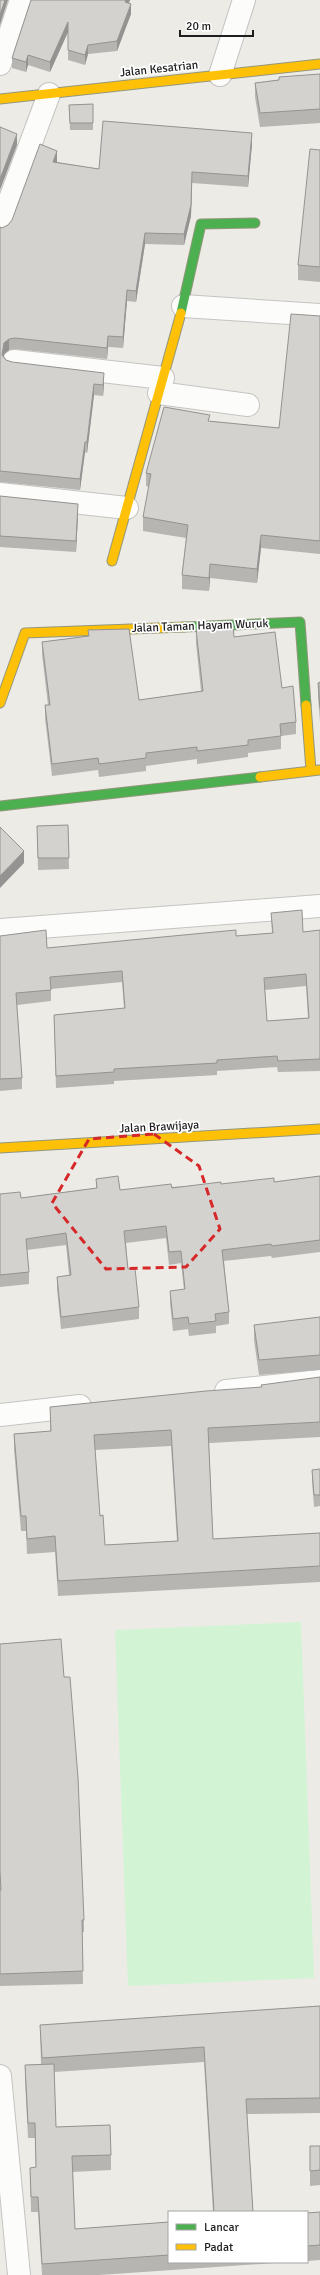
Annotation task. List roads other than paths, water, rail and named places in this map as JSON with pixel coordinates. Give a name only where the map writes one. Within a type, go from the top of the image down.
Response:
[{"type":"street","points":[[0,64],[21,0]]},
{"type":"street","points":[[220,75],[244,0]]},
{"type":"street","name":"Jalan Kesatrian","points":[[4,95],[49,94],[320,64]]},
{"type":"street","points":[[0,226],[49,94]]},
{"type":"street","points":[[112,562],[183,306],[201,224],[255,223]]},
{"type":"street","points":[[183,306],[320,315]]},
{"type":"street","points":[[14,361],[161,386],[248,405]]},
{"type":"street","points":[[0,494],[126,508]]},
{"type":"street","name":"Jalan Taman Hayam Wuruk","points":[[0,703],[25,633],[300,622],[315,770],[0,806]]},
{"type":"street","points":[[0,930],[320,906]]},
{"type":"street","name":"Jalan Brawijaya","points":[[0,1148],[320,1129]]},
{"type":"street","points":[[203,1393],[320,1381]]},
{"type":"street","points":[[0,1415],[102,1404]]},
{"type":"street","points":[[0,2076],[19,2275]]}]
